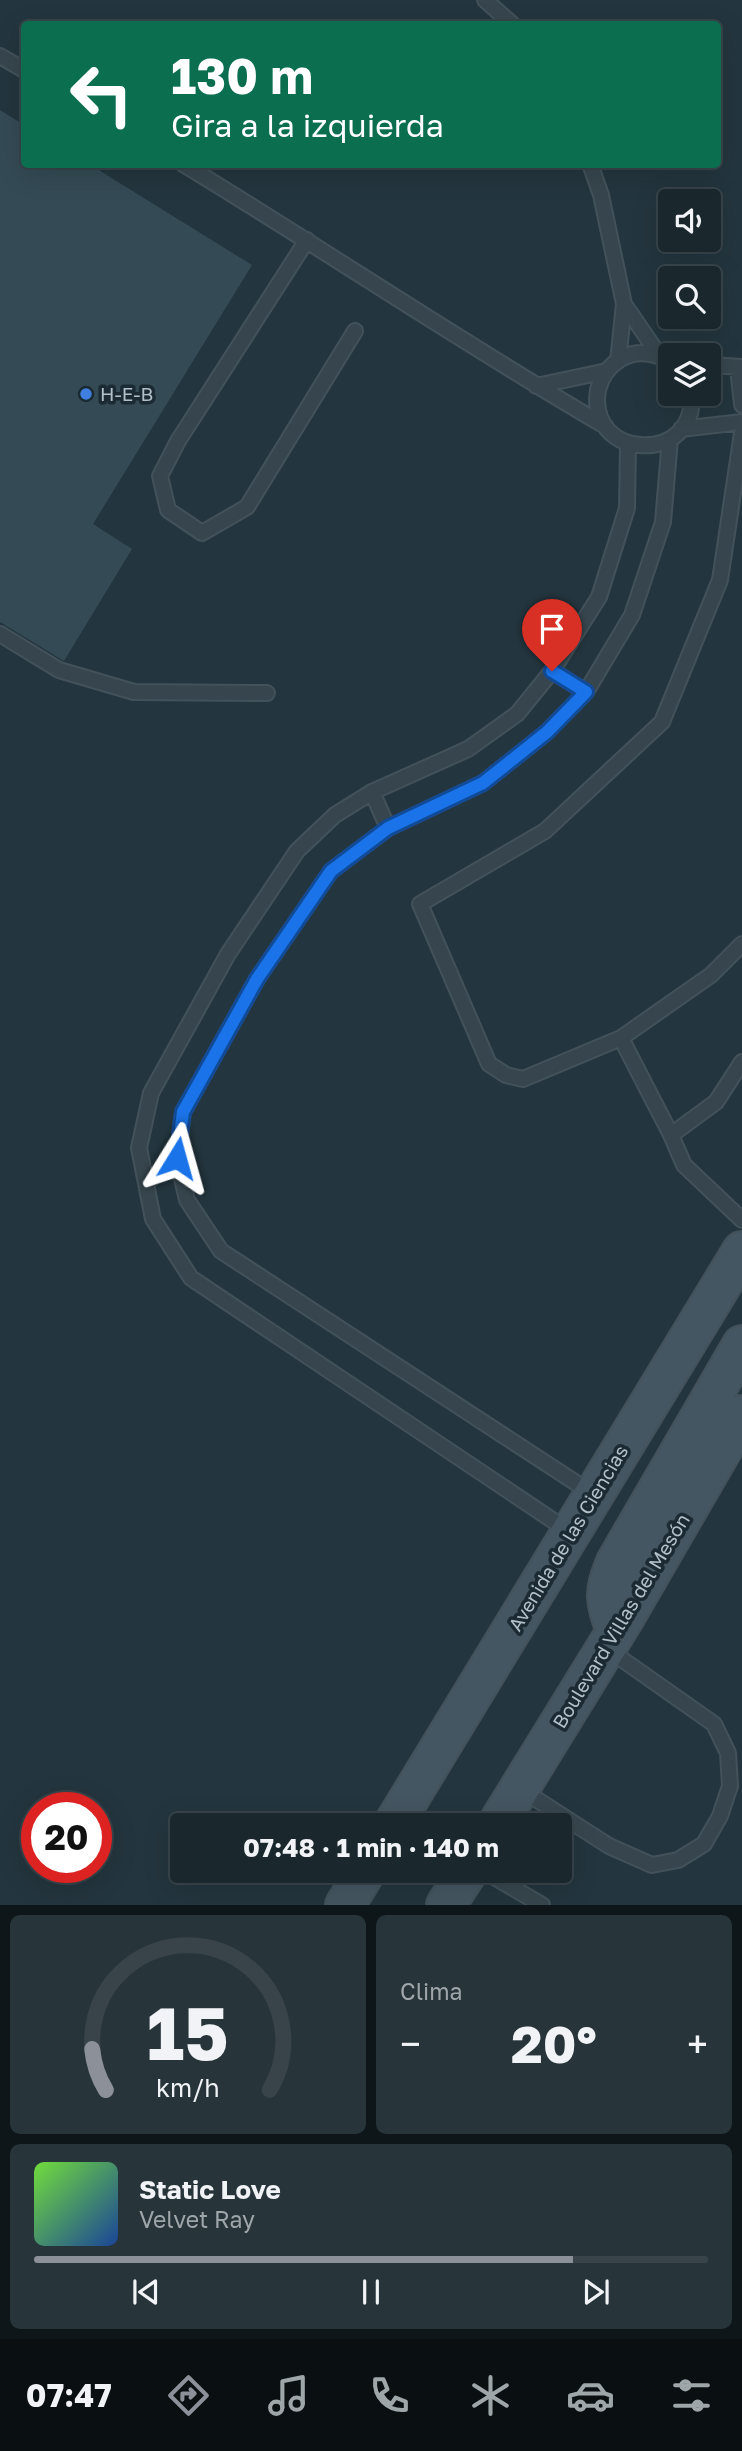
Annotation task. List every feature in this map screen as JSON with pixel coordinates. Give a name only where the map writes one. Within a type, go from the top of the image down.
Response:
[{"type":"main road","name":"Avenida de las Ciencias","points":[[400,1813],[742,1251]]},
{"type":"main road","points":[[611,1640],[605,1601],[616,1562],[742,1345]]},
{"type":"main road","name":"Boulevard Villas del Mesón","points":[[505,1813],[611,1640],[742,1415]]},
{"type":"main road","points":[[345,1905],[359,1883]]},
{"type":"main road","points":[[446,1905],[460,1883]]},
{"type":"lane","points":[[485,0],[509,21]]},
{"type":"lane","points":[[0,56],[21,68]]},
{"type":"lane","points":[[190,168],[536,386],[605,426]]},
{"type":"lane","points":[[591,168],[601,195],[624,304],[612,366],[600,384],[597,398],[599,413],[605,426],[615,437],[642,447],[657,445],[676,434],[742,422]]},
{"type":"lane","points":[[307,240],[178,441],[160,476],[168,510],[202,533],[247,507],[355,331]]},
{"type":"lane","points":[[624,304],[658,349]]},
{"type":"lane","points":[[536,386],[612,366],[630,354],[645,352],[658,356]]},
{"type":"lane","points":[[721,366],[740,367],[742,405]]},
{"type":"lane","points":[[594,1495],[221,1251],[187,1200],[177,1158],[183,1112],[257,979],[331,871],[388,828],[483,783],[547,732],[586,692],[632,615],[663,522],[676,434],[689,416],[690,406]]},
{"type":"lane","points":[[742,433],[720,580],[662,722],[545,831],[421,904],[489,1064],[506,1074],[523,1079],[621,1038],[711,975],[742,944]]},
{"type":"lane","points":[[571,1532],[191,1278],[153,1219],[139,1148],[151,1093],[228,954],[297,851],[335,815],[372,792],[468,750],[517,714],[552,671],[599,597],[626,508],[628,443]]},
{"type":"lane","points":[[0,634],[60,670],[134,692],[267,693]]},
{"type":"lane","points":[[552,671],[586,692]]},
{"type":"lane","points":[[372,792],[388,828]]},
{"type":"lane","points":[[621,1038],[684,1166],[742,1220]]},
{"type":"lane","points":[[671,1135],[716,1102],[742,1062]]},
{"type":"lane","points":[[521,1789],[608,1846],[652,1866],[678,1860],[704,1844],[720,1816],[730,1786],[728,1754],[714,1724],[611,1640]]},
{"type":"lane","points":[[504,1883],[542,1905]]},
{"type":"building","name":"H-E-B","points":[[0,110],[21,123],[21,168],[95,168],[252,265],[93,524],[132,549],[64,661],[0,622]]},
{"type":"place","name":"H-E-B","points":[[86,394]]},
{"type":"route","points":[[177,1158],[183,1112],[257,979],[331,871],[388,828],[483,783],[547,732],[586,692],[552,671]]}]
